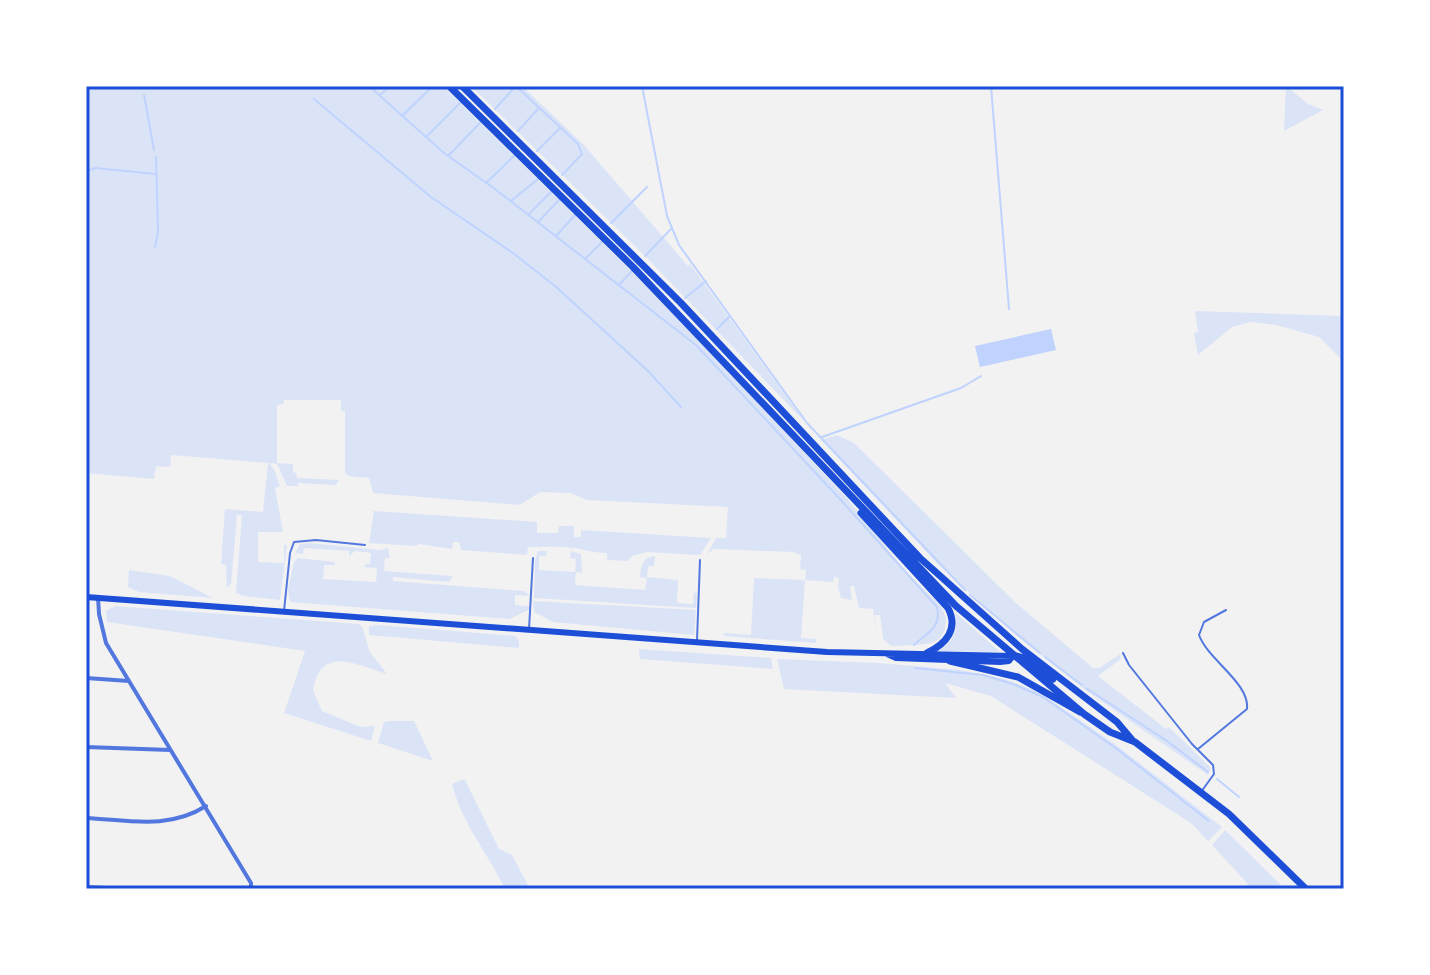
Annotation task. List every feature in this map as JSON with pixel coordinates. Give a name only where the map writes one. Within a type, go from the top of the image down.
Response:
[{"type":"highway","points":[[449,86],[644,278],[947,598],[1084,714]]},
{"type":"highway","points":[[462,86],[681,303],[947,587],[1012,648],[1014,654]]},
{"type":"highway","points":[[827,471],[867,521],[948,608],[953,622],[949,635],[942,644],[927,653]]},
{"type":"highway","points":[[920,558],[1009,638],[1117,722],[1135,742],[1234,818],[1306,889]]},
{"type":"highway","points":[[1009,638],[1014,654]]},
{"type":"highway","points":[[1014,654],[1027,659],[1080,699],[1092,704]]},
{"type":"highway","points":[[950,661],[1018,677],[1110,732],[1135,742]]},
{"type":"main road","points":[[86,597],[887,654],[1014,654]]},
{"type":"main road","points":[[887,654],[896,658],[1004,662],[1014,654]]},
{"type":"street","points":[[98,597],[106,643],[251,886]]},
{"type":"street","points":[[86,678],[129,681]]},
{"type":"street","points":[[86,747],[170,750]]},
{"type":"street","points":[[86,818],[165,822],[182,819],[206,806]]},
{"type":"street","points":[[86,887],[124,889]]},
{"type":"lane","points":[[284,612],[294,542],[316,540],[365,545]]},
{"type":"lane","points":[[529,630],[533,558]]},
{"type":"lane","points":[[697,641],[700,560]]},
{"type":"lane","points":[[1198,749],[1247,709],[1247,697],[1199,635],[1204,622],[1226,610]]},
{"type":"lane","points":[[1123,653],[1129,665],[1214,769],[1201,792]]},
{"type":"shaded area","points":[[86,86],[443,86],[659,298],[847,498],[905,571],[941,606],[946,618],[945,630],[939,639],[931,643],[891,646],[883,639],[880,615],[875,615],[876,631],[873,609],[859,608],[854,586],[850,586],[852,600],[841,598],[839,578],[834,577],[833,582],[805,580],[806,570],[800,569],[801,555],[793,552],[714,549],[707,554],[716,538],[726,538],[728,507],[587,500],[571,493],[540,492],[520,505],[373,493],[369,478],[345,473],[345,411],[341,411],[341,400],[284,400],[283,404],[277,405],[277,463],[293,464],[297,478],[339,480],[336,485],[298,483],[298,486],[287,486],[277,464],[269,463],[280,486],[275,488],[283,532],[258,532],[258,562],[284,563],[284,545],[287,545],[280,600],[236,593],[242,515],[237,515],[231,584],[227,588],[226,565],[221,564],[225,509],[263,512],[268,463],[171,455],[170,467],[156,466],[154,479],[86,473]]},
{"type":"shaded area","points":[[471,86],[522,86],[583,144],[688,266],[690,264],[805,422],[645,256]]},
{"type":"shaded area","points":[[1286,86],[1308,104],[1323,110],[1284,131]]},
{"type":"shaded area","points":[[1195,311],[1344,316],[1344,362],[1319,337],[1276,325],[1250,322],[1232,327],[1198,355],[1194,333],[1198,332]]},
{"type":"shaded area","points":[[837,435],[854,443],[1016,603],[1093,668],[1099,668],[1120,654],[1121,659],[1098,676],[1166,729],[1169,727],[1209,766],[1208,775],[1084,689],[1012,632],[938,564],[821,440]]},
{"type":"shaded area","points":[[374,511],[537,522],[537,533],[558,533],[559,526],[574,526],[574,537],[581,537],[581,530],[711,538],[700,555],[647,552],[632,556],[628,561],[607,560],[607,553],[569,547],[528,547],[527,555],[461,550],[459,542],[453,542],[452,549],[419,544],[369,543]]},
{"type":"shaded area","points":[[300,544],[379,550],[388,548],[390,558],[385,558],[384,571],[453,576],[449,582],[393,577],[393,581],[524,591],[530,596],[515,595],[515,605],[529,606],[529,610],[509,619],[290,602],[288,589],[294,562],[298,558],[334,562],[335,565],[324,565],[323,579],[376,582],[377,568],[364,567],[370,564],[371,553],[355,551],[349,556],[349,551],[304,548],[303,554],[295,553]]},
{"type":"shaded area","points":[[538,551],[547,551],[546,556],[539,556],[539,570],[575,572],[576,559],[570,558],[571,551],[581,554],[582,573],[576,572],[575,585],[645,590],[647,578],[640,577],[642,566],[647,558],[655,556],[654,566],[648,566],[647,577],[678,580],[677,603],[693,604],[694,592],[697,594],[696,608],[534,598]]},
{"type":"shaded area","points":[[129,570],[170,576],[213,598],[139,592],[128,587]]},
{"type":"shaded area","points":[[754,578],[805,580],[801,638],[817,639],[816,643],[724,636],[723,633],[751,635]]},
{"type":"shaded area","points":[[533,601],[696,610],[694,635],[553,622],[534,612]]},
{"type":"shaded area","points":[[115,606],[362,626],[370,652],[387,674],[352,663],[332,663],[323,667],[313,691],[322,711],[361,727],[375,726],[371,741],[284,713],[305,651],[107,622],[106,611]]},
{"type":"shaded area","points":[[955,614],[1000,652],[938,651],[953,636]]},
{"type":"shaded area","points":[[369,626],[515,636],[519,640],[519,648],[369,635]]},
{"type":"shaded area","points":[[639,649],[771,658],[773,669],[640,659]]},
{"type":"shaded area","points":[[777,659],[961,670],[1024,686],[1043,695],[1112,742],[1222,827],[1208,841],[1191,823],[991,696],[945,683],[956,698],[784,689]]},
{"type":"shaded area","points":[[414,721],[433,761],[378,743],[384,722]]},
{"type":"shaded area","points":[[465,780],[499,849],[512,855],[530,889],[505,889],[456,799],[452,784]]},
{"type":"shaded area","points":[[1225,830],[1285,889],[1244,889],[1248,884],[1212,845]]},
{"type":"water","points":[[1051,329],[1056,350],[980,367],[975,346]]},
{"type":"waterway","points":[[369,86],[444,153],[696,345],[937,607],[935,626],[914,645]]},
{"type":"waterway","points":[[380,95],[390,86]]},
{"type":"waterway","points":[[402,116],[433,86]]},
{"type":"waterway","points":[[474,89],[477,86]]},
{"type":"waterway","points":[[495,109],[516,86],[578,144],[582,154],[562,175]]},
{"type":"waterway","points":[[642,86],[667,216],[679,245],[807,423],[965,590]]},
{"type":"waterway","points":[[991,86],[1009,309]]},
{"type":"waterway","points":[[144,95],[154,150]]},
{"type":"waterway","points":[[314,99],[431,197],[555,286],[648,371],[681,407]]},
{"type":"waterway","points":[[427,136],[460,103]]},
{"type":"waterway","points":[[518,131],[538,109]]},
{"type":"waterway","points":[[448,156],[480,123]]},
{"type":"waterway","points":[[537,151],[559,129]]},
{"type":"waterway","points":[[486,183],[514,156]]},
{"type":"waterway","points":[[155,247],[158,232],[156,157]]},
{"type":"waterway","points":[[86,172],[95,168],[156,174]]},
{"type":"waterway","points":[[511,201],[538,179]]},
{"type":"waterway","points":[[611,223],[647,187]]},
{"type":"waterway","points":[[529,214],[551,192]]},
{"type":"waterway","points":[[538,222],[559,200]]},
{"type":"waterway","points":[[557,235],[575,215]]},
{"type":"waterway","points":[[645,256],[671,229]]},
{"type":"waterway","points":[[586,258],[602,242]]},
{"type":"waterway","points":[[619,285],[632,271]]},
{"type":"waterway","points":[[685,298],[706,281]]},
{"type":"waterway","points":[[717,329],[730,316]]},
{"type":"waterway","points":[[822,437],[961,388],[981,376]]},
{"type":"waterway","points":[[970,595],[1040,653]]},
{"type":"waterway","points":[[1045,657],[1082,685]]},
{"type":"waterway","points":[[915,668],[983,675],[1043,697],[1117,749],[1209,821]]},
{"type":"waterway","points":[[1086,688],[1208,772]]},
{"type":"waterway","points":[[1217,779],[1239,797]]}]
